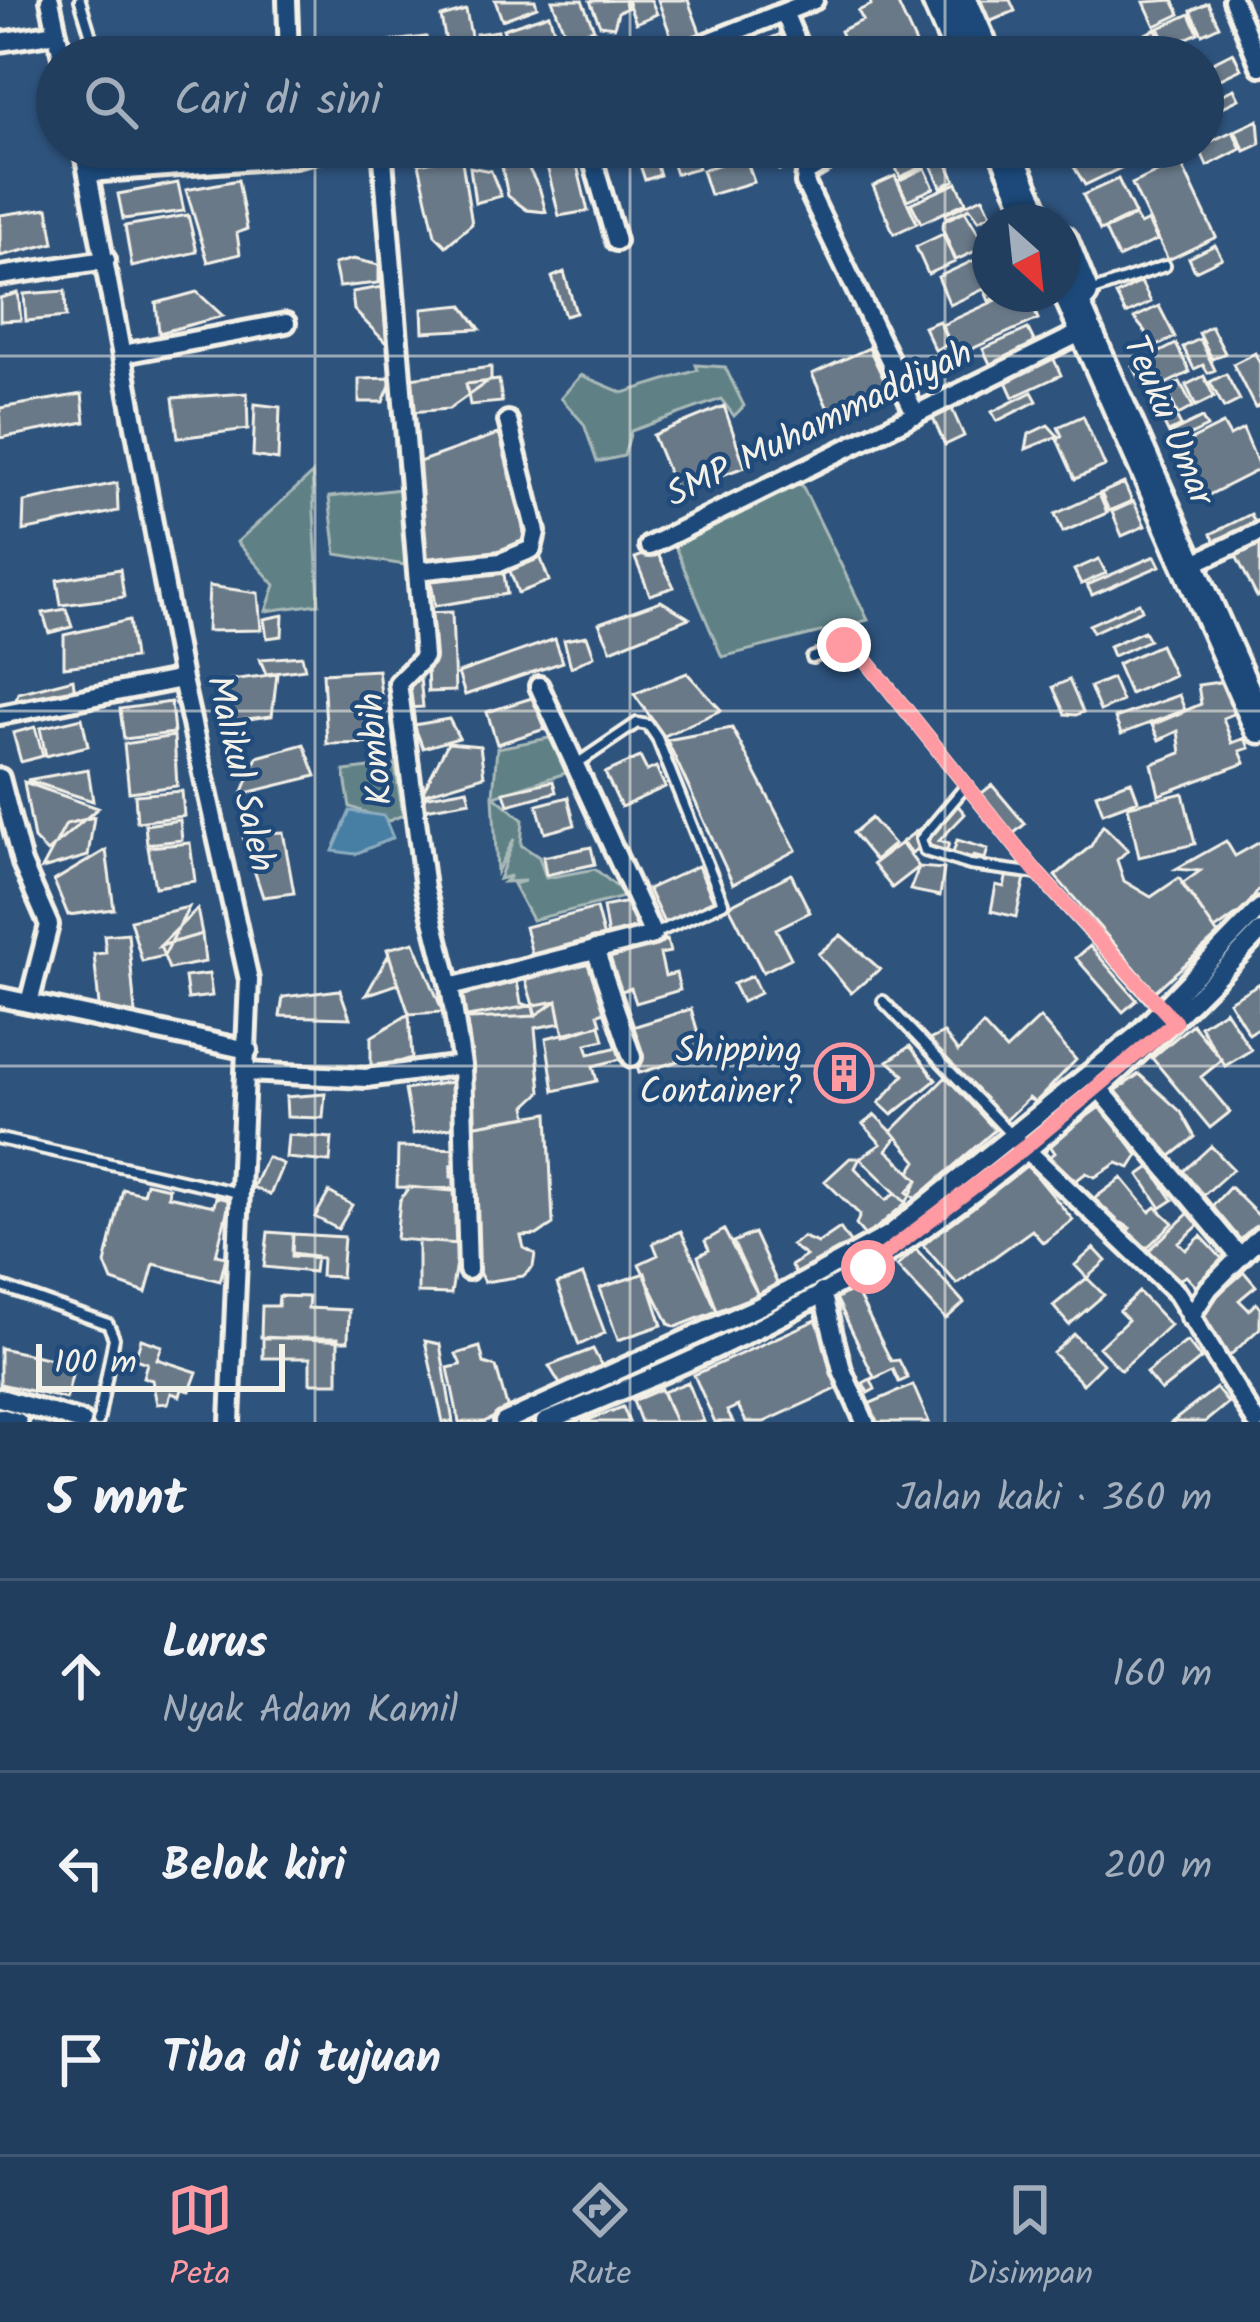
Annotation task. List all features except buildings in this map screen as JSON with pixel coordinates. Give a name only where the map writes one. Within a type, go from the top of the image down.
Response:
[{"type":"highway","points":[[938,0],[954,36]]},
{"type":"highway","points":[[961,0],[977,36]]},
{"type":"highway","points":[[1013,168],[1029,204]]},
{"type":"highway","points":[[1032,168],[1047,204]]},
{"type":"highway","points":[[1080,303],[1260,690]]},
{"type":"highway","name":"Teuku Umar","points":[[1080,311],[1260,727]]},
{"type":"street","points":[[50,0],[57,36]]},
{"type":"street","points":[[286,0],[288,36]]},
{"type":"street","points":[[724,36],[814,0]]},
{"type":"street","points":[[1233,0],[1260,66]]},
{"type":"street","points":[[784,12],[794,36]]},
{"type":"street","points":[[0,42],[56,32]]},
{"type":"street","name":"Malikul Saleh","points":[[88,168],[182,679],[245,946],[248,1050],[230,1422]]},
{"type":"street","points":[[89,173],[138,168]]},
{"type":"street","name":"Kombih","points":[[384,168],[423,662],[404,672],[398,683],[425,888],[450,987],[462,1065],[468,1270]]},
{"type":"street","points":[[595,168],[616,242]]},
{"type":"street","points":[[814,168],[806,173],[805,183],[916,415]]},
{"type":"street","points":[[0,276],[106,260]]},
{"type":"street","points":[[123,354],[286,323]]},
{"type":"street","name":"SMP Muhammaddiyah","points":[[649,546],[1086,330]]},
{"type":"street","points":[[417,571],[501,562],[532,549],[536,532],[508,422]]},
{"type":"street","points":[[1201,560],[1260,532]]},
{"type":"street","points":[[0,715],[182,679]]},
{"type":"street","points":[[450,987],[653,935],[539,686]]},
{"type":"street","points":[[0,778],[22,863],[49,925],[29,1003]]},
{"type":"street","points":[[545,1422],[822,1292],[903,1243],[1169,1017],[1260,908]]},
{"type":"street","points":[[504,1422],[566,1412],[890,1234],[1097,1086],[1260,932]]},
{"type":"street","points":[[595,949],[632,1057]]},
{"type":"street","points":[[0,997],[248,1050]]},
{"type":"street","points":[[246,1072],[366,1078],[462,1065]]},
{"type":"street","points":[[1097,1086],[1240,1257]]},
{"type":"street","points":[[1018,1142],[1178,1293],[1256,1422]]},
{"type":"street","points":[[1190,1316],[1260,1237]]},
{"type":"street","points":[[822,1292],[842,1370],[865,1422]]},
{"type":"street","points":[[0,1398],[82,1422]]},
{"type":"street","points":[[0,1417],[18,1422]]},
{"type":"lane","points":[[80,0],[91,36]]},
{"type":"lane","points":[[1080,284],[1165,266]]},
{"type":"lane","points":[[812,658],[844,645],[857,649],[1038,874],[1169,1017]]},
{"type":"lane","points":[[573,766],[637,723],[648,725],[657,737],[723,903],[653,935]]},
{"type":"lane","points":[[965,787],[921,839],[925,851],[970,865],[1038,874]]},
{"type":"lane","points":[[883,1001],[1018,1142]]},
{"type":"lane","points":[[0,1139],[240,1193]]},
{"type":"lane","points":[[0,1286],[108,1324],[114,1338],[98,1422]]},
{"type":"green space","points":[[696,365],[725,367],[744,406],[734,416],[721,399],[631,431],[624,456],[597,462],[584,424],[561,398],[581,375],[623,393],[698,370]]},
{"type":"green space","points":[[312,474],[319,604],[266,611],[275,585],[237,542]]},
{"type":"green space","points":[[799,479],[868,620],[722,657],[673,542]]},
{"type":"green space","points":[[401,489],[411,566],[336,554],[329,497]]},
{"type":"green space","points":[[554,737],[566,773],[494,796],[523,820],[521,845],[539,857],[546,878],[595,869],[628,896],[532,920],[513,884],[525,881],[504,882],[511,876],[499,879],[514,839],[497,872],[493,796],[497,748]]},
{"type":"green space","points":[[395,765],[403,815],[389,821],[350,807],[344,771]]},
{"type":"water","points":[[350,811],[384,816],[393,838],[355,854],[333,851]]},
{"type":"place","name":"Shipping Container?","points":[[844,1073]]},
{"type":"route","points":[[844,645],[857,649],[1038,874],[1175,1022],[1024,1148],[868,1267]]}]
